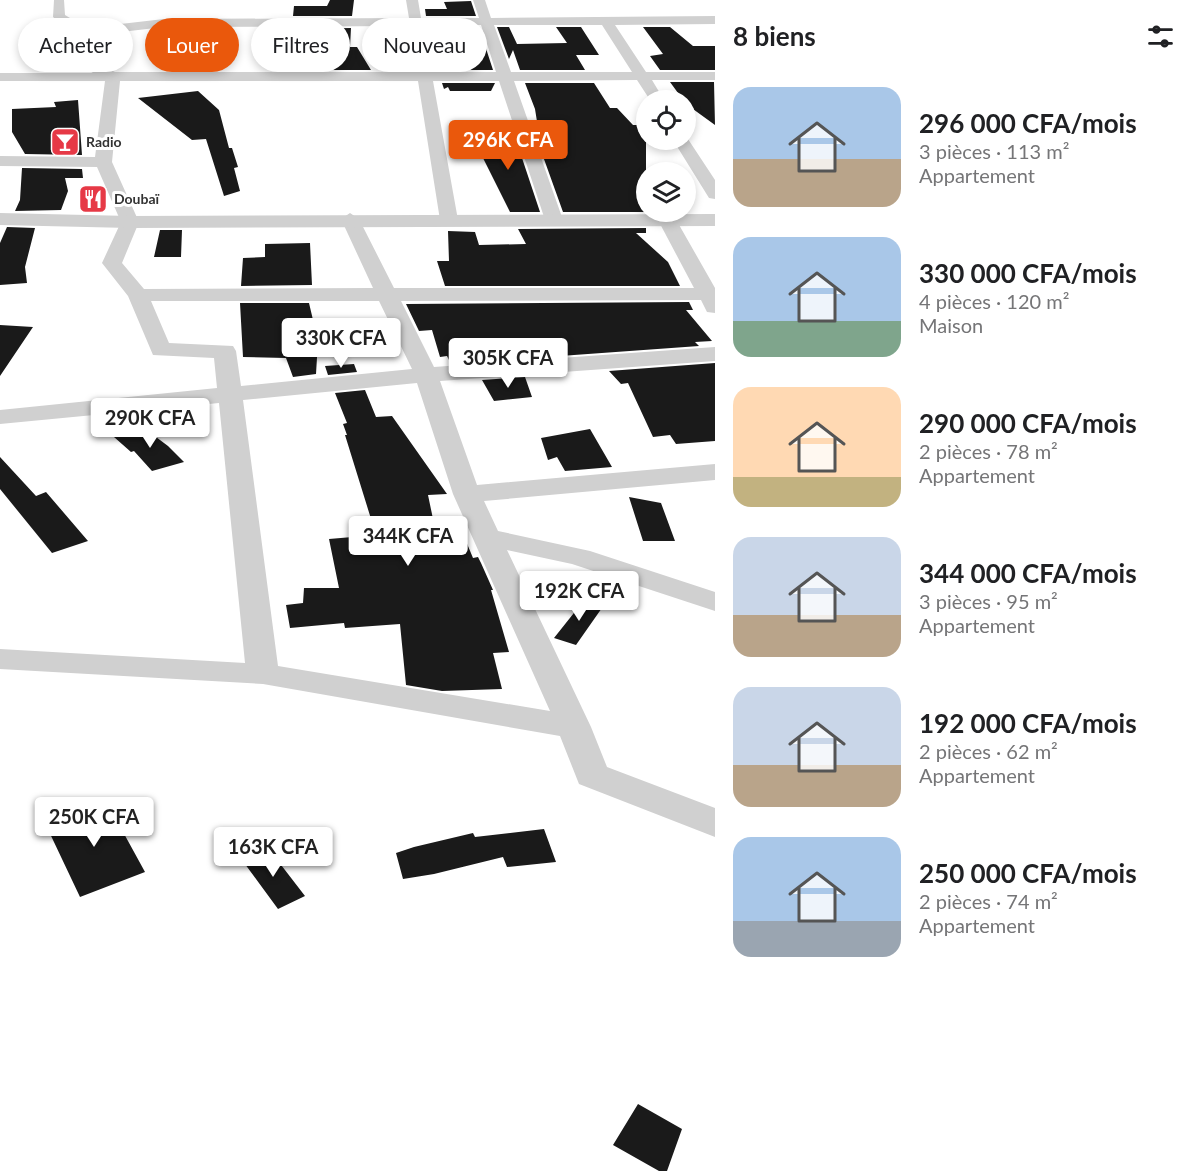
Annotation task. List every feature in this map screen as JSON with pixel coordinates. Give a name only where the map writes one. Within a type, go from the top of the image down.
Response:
[{"type":"street","points":[[412,0],[415,18]]},
{"type":"street","points":[[479,0],[485,18]]},
{"type":"street","points":[[59,1],[59,18]]},
{"type":"street","points":[[133,25],[203,20],[362,21]]},
{"type":"street","points":[[487,22],[715,20]]},
{"type":"street","points":[[606,21],[650,90]]},
{"type":"street","points":[[487,25],[554,219]]},
{"type":"street","points":[[102,72],[112,77]]},
{"type":"street","points":[[424,72],[449,219]]},
{"type":"street","points":[[0,77],[715,76]]},
{"type":"street","points":[[112,77],[103,162],[130,222],[112,263],[138,295],[161,351],[225,351],[263,674]]},
{"type":"street","points":[[687,150],[715,194]]},
{"type":"street","points":[[0,161],[103,162]]},
{"type":"street","points":[[0,219],[130,222],[350,219],[636,220]]},
{"type":"street","points":[[350,219],[426,375],[467,494],[573,727],[592,775],[715,823]]},
{"type":"street","points":[[696,220],[715,220]]},
{"type":"street","points":[[138,295],[385,294],[711,301],[669,222]]},
{"type":"street","points":[[0,417],[426,375],[715,354]]},
{"type":"street","points":[[467,494],[715,472]]},
{"type":"street","points":[[487,537],[580,557],[715,602]]},
{"type":"street","points":[[0,659],[263,674],[573,727]]},
{"type":"building","points":[[330,0],[354,0],[352,16],[293,16],[294,6],[327,6]]},
{"type":"building","points":[[471,1],[476,16],[426,16],[425,9],[447,9],[444,2]]},
{"type":"building","points":[[497,27],[509,27],[517,44],[567,43],[556,27],[581,27],[599,55],[576,55],[585,70],[520,70],[513,50],[509,59]]},
{"type":"building","points":[[643,27],[670,27],[693,46],[715,46],[715,70],[660,70],[650,56],[663,54]]},
{"type":"building","points":[[350,47],[357,47],[362,55],[362,70],[350,70]]},
{"type":"building","points":[[487,52],[493,70],[487,70]]},
{"type":"building","points":[[670,82],[714,82],[715,125],[696,111],[696,90],[676,90]]},
{"type":"building","points":[[442,83],[495,83],[491,91],[450,91],[448,87],[444,89]]},
{"type":"building","points":[[525,83],[594,83],[610,108],[617,108],[633,125],[636,125],[636,150],[646,150],[646,162],[636,162],[636,212],[563,212],[535,134],[539,134],[535,109]]},
{"type":"building","points":[[198,91],[219,110],[229,148],[232,148],[238,167],[234,168],[240,191],[224,196],[206,139],[192,140],[138,98]]},
{"type":"building","points":[[78,100],[82,155],[25,154],[12,132],[12,109],[56,107],[54,102]]},
{"type":"building","points":[[471,134],[514,134],[540,212],[510,212]]},
{"type":"building","points":[[22,168],[82,169],[83,178],[65,178],[68,191],[61,210],[15,211],[20,200]]},
{"type":"building","points":[[7,227],[35,228],[25,267],[27,283],[0,285],[0,243]]},
{"type":"building","points":[[646,228],[646,233],[636,233],[668,262],[680,286],[445,286],[437,261],[449,261],[448,231],[475,232],[479,245],[526,244],[518,229]]},
{"type":"building","points":[[160,230],[182,230],[181,257],[154,257]]},
{"type":"building","points":[[310,243],[312,285],[241,286],[243,258],[265,257],[265,244]]},
{"type":"building","points":[[689,302],[693,310],[686,310],[712,341],[695,342],[699,346],[451,364],[447,356],[440,357],[432,330],[419,331],[406,304]]},
{"type":"building","points":[[240,303],[309,303],[318,341],[316,374],[293,377],[286,358],[243,357]]},
{"type":"building","points":[[0,325],[33,327],[0,376]]},
{"type":"building","points":[[715,363],[715,441],[676,444],[670,435],[653,437],[628,383],[621,384],[609,371]]},
{"type":"building","points":[[354,364],[357,372],[328,375],[325,366]]},
{"type":"building","points":[[525,377],[532,397],[494,401],[482,380]]},
{"type":"building","points":[[365,390],[376,417],[392,416],[447,494],[428,495],[437,538],[463,534],[473,558],[478,557],[481,563],[493,590],[491,590],[509,652],[493,653],[502,689],[442,691],[406,685],[400,624],[345,628],[344,623],[290,628],[286,605],[303,603],[304,588],[339,588],[329,539],[376,535],[345,435],[347,435],[343,424],[347,423],[335,393]]},
{"type":"building","points":[[144,428],[168,446],[184,462],[152,471],[134,451],[131,452],[114,437]]},
{"type":"building","points":[[590,429],[612,467],[565,471],[557,457],[548,460],[541,438]]},
{"type":"building","points":[[0,457],[36,496],[46,492],[88,541],[52,553],[0,489]]},
{"type":"building","points":[[629,497],[661,503],[675,541],[643,541]]},
{"type":"building","points":[[585,599],[604,605],[576,645],[554,638]]},
{"type":"building","points":[[105,799],[145,872],[80,897],[44,821]]},
{"type":"building","points":[[544,829],[556,862],[507,867],[503,857],[403,879],[396,853],[473,833],[475,837]]},
{"type":"building","points":[[268,848],[305,896],[278,909],[242,860]]},
{"type":"building","points":[[638,1104],[682,1129],[667,1171],[659,1171],[613,1145]]},
{"type":"place","name":"Radio","points":[[65,142]]},
{"type":"place","name":"Doubaï","points":[[93,199]]}]
